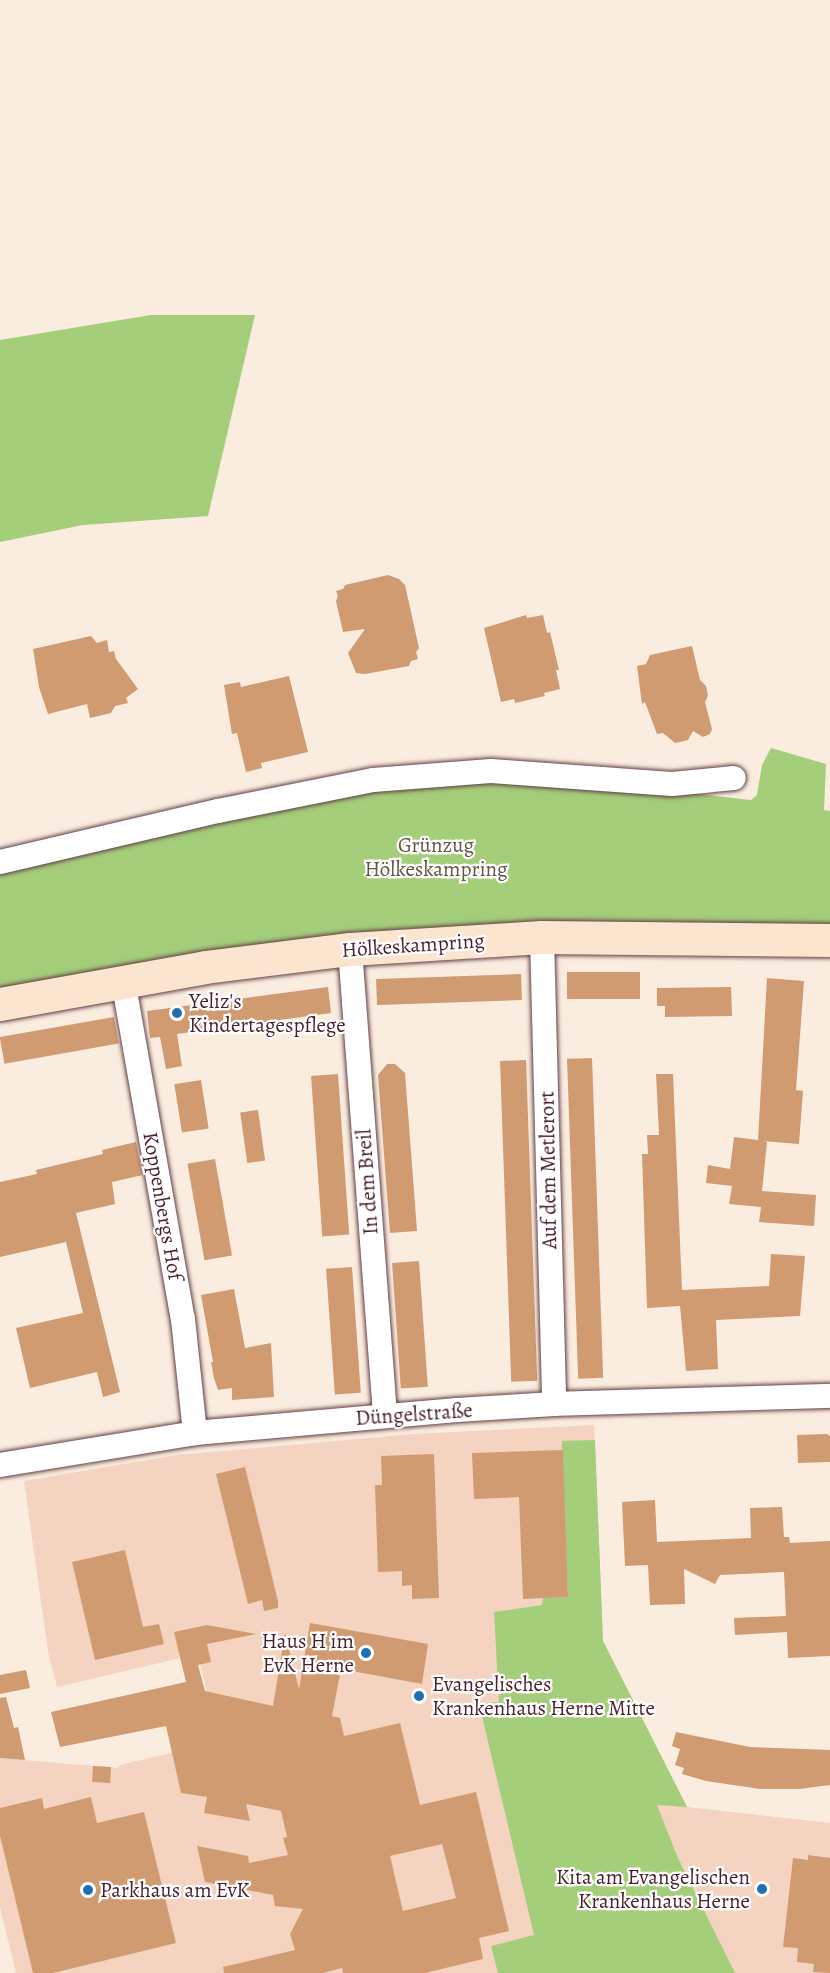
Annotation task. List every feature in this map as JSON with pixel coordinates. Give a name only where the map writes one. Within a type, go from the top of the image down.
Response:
[{"type":"street","points":[[0,862],[218,811],[373,780],[491,771],[672,784],[734,778]]},
{"type":"street","name":"Hölkeskampring","points":[[0,1004],[123,980],[275,957],[350,949],[542,937],[830,940]]},
{"type":"street","name":"Auf dem Metlerort","points":[[542,937],[554,1404]]},
{"type":"street","name":"In dem Breil","points":[[350,949],[386,1416]]},
{"type":"street","name":"Koppenbergs Hof","points":[[123,980],[181,1307],[195,1433]]},
{"type":"street","name":"Düngelstraße","points":[[0,1465],[195,1433],[386,1416],[554,1404],[830,1396]]},
{"type":"shaded area","name":"Evangelisches Krankenhaus Herne Mitte","points":[[594,1425],[603,1641],[687,1807],[830,1823],[830,1973],[16,1973],[0,1907],[0,1758],[118,1768],[120,1765],[213,1743],[214,1722],[198,1654],[57,1687],[48,1652],[24,1481],[177,1455],[414,1434]]},
{"type":"green space","points":[[151,315],[255,315],[208,516],[83,525],[0,542],[0,340]]},
{"type":"green space","name":"Grünzug Hölkeskampring","points":[[771,748],[826,764],[824,810],[830,811],[830,926],[0,989],[0,873],[348,794],[481,781],[606,784],[751,800],[757,795],[762,765]]},
{"type":"green space","points":[[595,1440],[603,1641],[687,1807],[657,1805],[677,1856],[735,1973],[498,1973],[491,1946],[534,1935],[481,1712],[484,1712],[486,1703],[499,1702],[494,1612],[542,1605],[543,1598],[568,1597],[562,1441]]},
{"type":"building","points":[[388,575],[399,579],[405,585],[419,648],[416,652],[418,659],[411,661],[409,666],[365,674],[356,673],[348,653],[365,629],[343,632],[336,591],[343,589],[345,585]]},
{"type":"building","points":[[526,615],[527,618],[543,615],[547,633],[550,632],[559,670],[556,670],[560,689],[544,693],[545,696],[515,703],[514,699],[501,702],[484,628]]},
{"type":"building","points":[[91,636],[97,643],[107,640],[109,652],[114,651],[116,659],[138,689],[126,698],[128,703],[115,706],[111,713],[90,718],[87,704],[48,714],[39,687],[33,649]]},
{"type":"building","points":[[692,646],[700,680],[706,686],[708,696],[705,702],[712,729],[710,734],[703,737],[693,731],[688,740],[675,743],[663,733],[657,734],[645,702],[642,704],[637,666],[646,664],[650,655]]},
{"type":"building","points":[[289,676],[308,752],[261,763],[262,768],[246,772],[237,733],[232,734],[224,685],[240,682],[241,687]]},
{"type":"building","points":[[567,972],[640,972],[640,999],[567,999]]},
{"type":"building","points":[[521,974],[522,1000],[377,1005],[376,979]]},
{"type":"building","points":[[767,978],[804,981],[796,1090],[803,1091],[799,1144],[762,1141],[767,1142],[762,1191],[816,1195],[814,1226],[759,1222],[761,1207],[729,1204],[732,1186],[706,1183],[708,1165],[730,1169],[734,1137],[758,1140]]},
{"type":"building","points":[[328,987],[331,1013],[177,1034],[182,1066],[166,1069],[160,1037],[150,1038],[147,1011]]},
{"type":"building","points":[[731,987],[732,1016],[665,1017],[665,1006],[657,1006],[657,988]]},
{"type":"building","points":[[114,1017],[119,1044],[4,1064],[0,1037]]},
{"type":"building","points":[[592,1058],[603,1378],[578,1379],[567,1059]]},
{"type":"building","points":[[526,1060],[537,1381],[511,1382],[500,1061]]},
{"type":"building","points":[[387,1064],[395,1064],[405,1073],[417,1231],[390,1233],[378,1075]]},
{"type":"building","points":[[338,1074],[349,1235],[322,1236],[311,1076]]},
{"type":"building","points":[[656,1074],[673,1074],[682,1290],[769,1286],[771,1254],[805,1256],[800,1316],[716,1320],[718,1369],[686,1371],[680,1306],[647,1308],[642,1154],[648,1154],[647,1135],[659,1135]]},
{"type":"building","points":[[201,1080],[209,1128],[182,1133],[174,1084]]},
{"type":"building","points":[[258,1110],[265,1161],[247,1163],[240,1113]]},
{"type":"building","points":[[136,1142],[143,1175],[112,1182],[115,1204],[76,1213],[120,1392],[103,1397],[97,1372],[30,1388],[16,1328],[83,1313],[66,1242],[0,1257],[0,1182],[37,1174],[36,1170],[103,1154],[102,1150]]},
{"type":"building","points":[[215,1159],[232,1256],[204,1260],[187,1164]]},
{"type":"building","points":[[419,1261],[428,1387],[401,1389],[392,1263]]},
{"type":"building","points":[[352,1267],[361,1393],[335,1395],[326,1269]]},
{"type":"building","points":[[234,1289],[245,1348],[271,1343],[274,1397],[232,1400],[232,1388],[218,1390],[211,1362],[213,1362],[201,1295]]},
{"type":"building","points":[[827,1434],[830,1436],[830,1462],[798,1463],[797,1435]]},
{"type":"building","points":[[563,1450],[568,1597],[523,1599],[519,1497],[474,1499],[472,1453]]},
{"type":"building","points":[[434,1454],[439,1598],[412,1599],[412,1585],[402,1586],[402,1571],[378,1572],[375,1485],[382,1485],[381,1456]]},
{"type":"building","points":[[245,1467],[278,1601],[278,1608],[264,1611],[262,1600],[248,1604],[216,1474]]},
{"type":"building","points":[[655,1500],[657,1542],[751,1538],[750,1508],[782,1507],[784,1537],[789,1537],[790,1543],[830,1541],[830,1656],[788,1658],[787,1632],[735,1635],[734,1618],[786,1616],[784,1572],[720,1575],[715,1584],[684,1569],[685,1604],[650,1605],[648,1565],[625,1566],[622,1502]]},
{"type":"building","points":[[125,1550],[143,1627],[159,1624],[164,1644],[95,1660],[72,1562]]},
{"type":"building","points":[[310,1623],[428,1644],[422,1684],[341,1669],[332,1716],[340,1718],[344,1736],[400,1723],[420,1805],[476,1792],[509,1931],[479,1938],[483,1959],[425,1973],[343,1973],[342,1968],[323,1973],[224,1973],[223,1967],[295,1950],[290,1934],[303,1909],[275,1906],[273,1895],[205,1882],[197,1846],[248,1856],[249,1863],[288,1855],[283,1838],[287,1837],[281,1811],[246,1804],[250,1821],[204,1813],[207,1797],[181,1793],[166,1726],[60,1747],[51,1712],[186,1682],[174,1632],[207,1625],[256,1634],[207,1644],[211,1662],[198,1665],[205,1691],[273,1706],[285,1633],[299,1689]],"holes":[[[442,1844],[456,1898],[403,1911],[390,1856]]]},
{"type":"building","points":[[26,1670],[30,1688],[0,1694],[0,1675]]},
{"type":"building","points":[[6,1697],[14,1728],[18,1727],[25,1760],[0,1758],[0,1698]]},
{"type":"building","points":[[676,1732],[750,1747],[830,1750],[830,1785],[799,1789],[760,1789],[706,1781],[682,1774],[684,1768],[675,1765],[680,1749],[672,1746]]},
{"type":"building","points":[[93,1766],[111,1767],[110,1783],[92,1782]]},
{"type":"building","name":"Parkhaus am EvK","points":[[91,1797],[97,1823],[144,1812],[176,1943],[53,1973],[33,1973],[0,1836],[0,1808],[42,1798],[44,1809]]},
{"type":"building","points":[[808,1855],[830,1858],[830,1973],[813,1972],[814,1964],[797,1962],[798,1948],[783,1947],[793,1858],[808,1860]]},
{"type":"place","name":"Yeliz's Kindertagespflege","points":[[177,1013]]},
{"type":"place","name":"Haus H im EvK Herne","points":[[366,1653]]},
{"type":"place","name":"Evangelisches Krankenhaus Herne Mitte","points":[[419,1696]]},
{"type":"place","name":"Kita am Evangelischen Krankenhaus Herne","points":[[762,1889]]},
{"type":"place","name":"Parkhaus am EvK","points":[[88,1890]]}]
